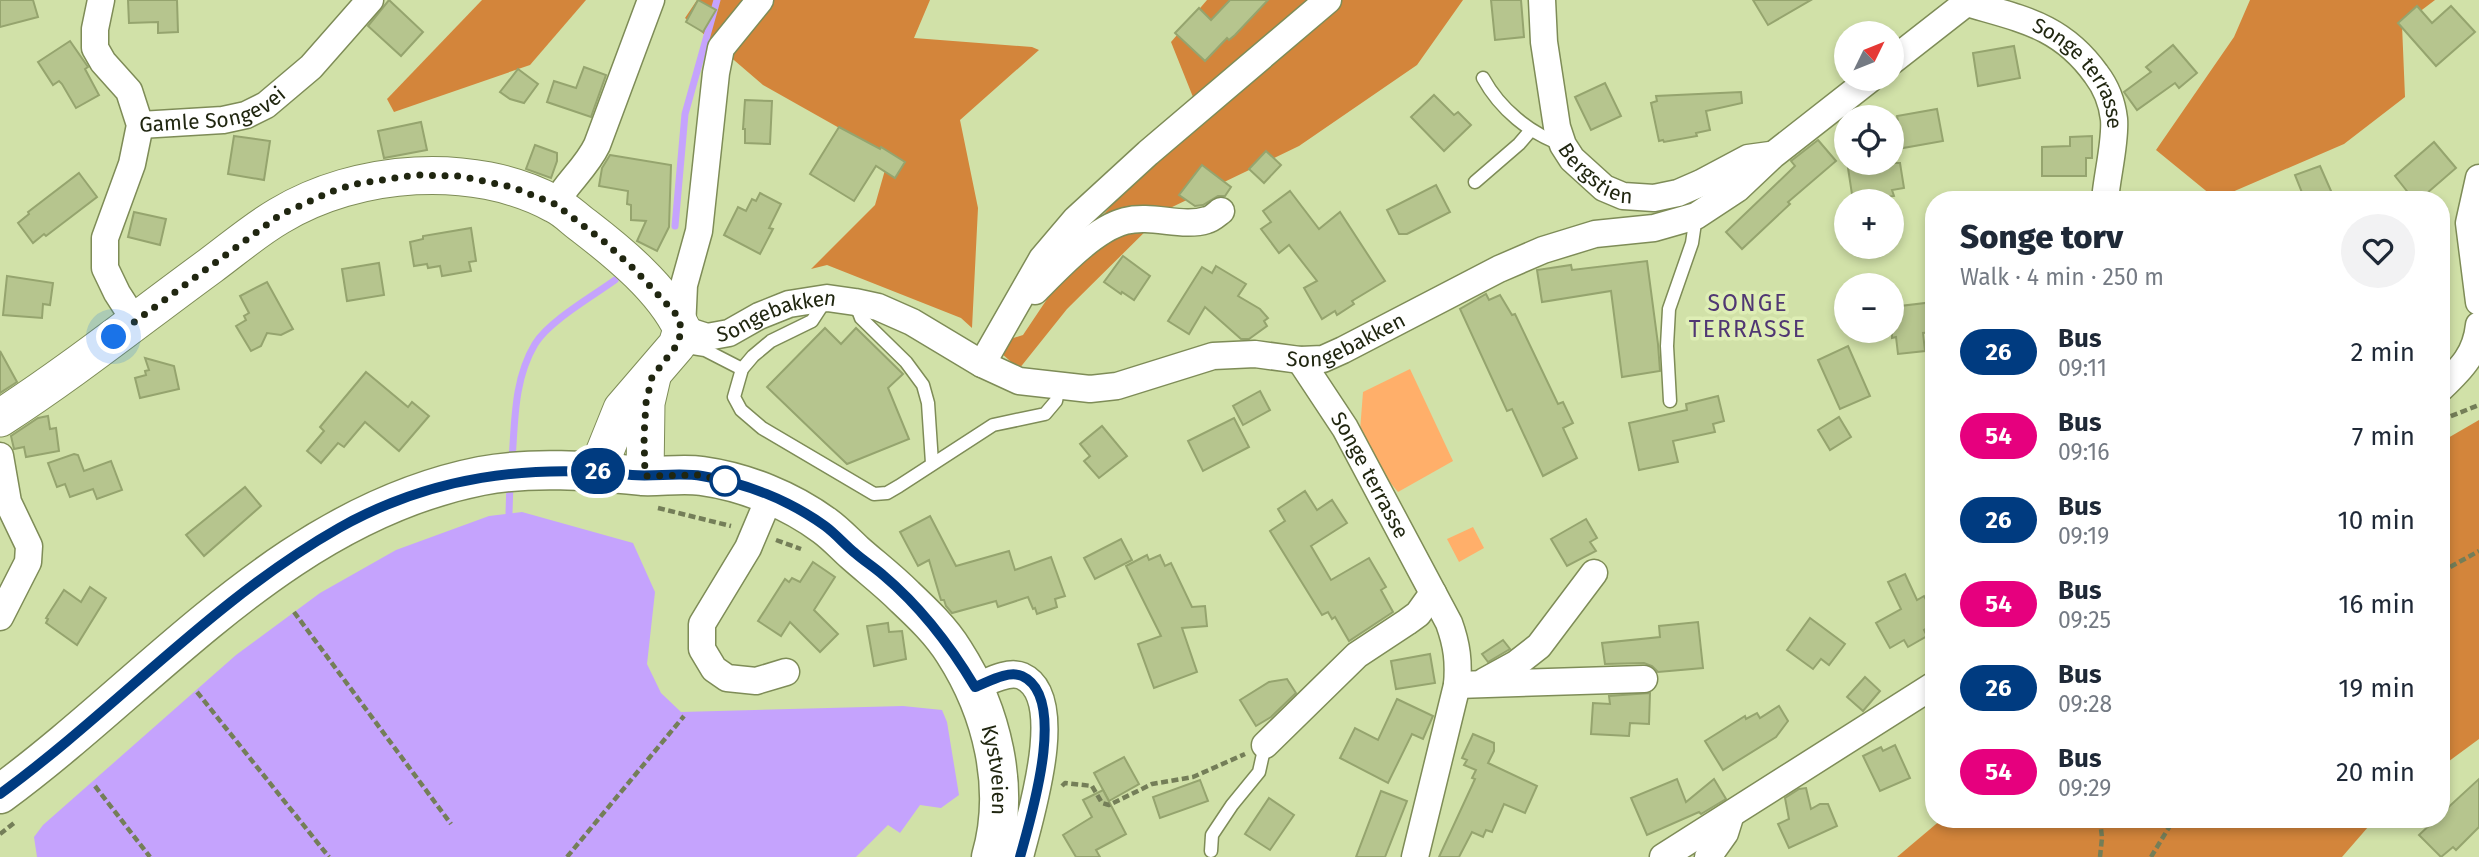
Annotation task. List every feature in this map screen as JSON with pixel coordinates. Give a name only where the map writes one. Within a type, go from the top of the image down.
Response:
[{"type":"main road","points":[[0,418],[53,384],[280,215],[330,192],[355,184],[416,175],[459,176],[512,187],[555,204],[606,243],[675,313],[679,337],[652,377],[622,409],[597,471]]},
{"type":"main road","points":[[650,492],[644,436],[646,403],[652,377]]},
{"type":"main road","name":"Kystveien","points":[[10,806],[61,747],[206,622],[299,552],[376,509],[448,484],[526,471],[597,471],[650,492],[763,514],[857,555],[883,575],[933,624],[953,650],[975,687],[992,738],[998,776],[999,799],[992,857]]},
{"type":"street","points":[[101,0],[95,29],[95,48],[103,62],[129,91],[140,125]]},
{"type":"street","name":"Gamle Songevei","points":[[135,321],[117,293],[106,268],[104,238],[132,164],[140,125],[223,120],[246,115],[266,105],[311,67],[370,0]]},
{"type":"street","points":[[555,204],[561,192],[588,163],[597,145],[651,0]]},
{"type":"street","points":[[679,337],[684,285],[699,231],[721,48],[760,0]]},
{"type":"street","points":[[982,364],[1042,259],[1076,219],[1148,153],[1328,0]]},
{"type":"street","name":"Bergstien","points":[[1542,0],[1544,41],[1557,127],[1563,145],[1572,159],[1604,188],[1623,196],[1654,198],[1678,193],[1748,158],[1773,155]]},
{"type":"street","points":[[1904,52],[1968,1]]},
{"type":"street","name":"Songe terrasse","points":[[1968,1],[2036,24],[2064,39],[2082,54],[2101,80],[2107,89],[2114,119],[2106,191]]},
{"type":"street","name":"Songebakken","points":[[679,337],[707,337],[729,333],[759,316],[789,304],[827,298],[878,307],[912,322],[982,364],[1019,382],[1059,387],[1090,389],[1117,386],[1213,356],[1255,354],[1300,360],[1322,359],[1499,269],[1544,250],[1595,234],[1654,228],[1696,216],[1737,189],[1773,155],[1855,91]]},
{"type":"street","points":[[2479,178],[2469,223],[2479,302]]},
{"type":"street","points":[[1014,306],[1027,299],[1057,269],[1105,229],[1124,221],[1143,218],[1193,222],[1208,220],[1221,211]]},
{"type":"street","points":[[2450,380],[2477,344],[2479,325]]},
{"type":"street","name":"Songe terrasse","points":[[1300,360],[1345,428],[1449,623],[1469,684],[1415,857]]},
{"type":"street","points":[[0,456],[8,502],[29,546],[28,562],[0,617]]},
{"type":"street","points":[[763,514],[702,624],[702,649],[714,669],[727,678],[756,681],[786,672]]},
{"type":"street","points":[[1469,684],[1516,664],[1539,646],[1594,573]]},
{"type":"street","points":[[1265,745],[1357,656],[1418,614],[1433,593]]},
{"type":"street","name":"Kystveien","points":[[975,687],[1004,676],[1020,675],[1031,684],[1044,705],[1046,733],[1039,782],[1020,857]]},
{"type":"street","points":[[1469,684],[1644,679]]},
{"type":"street","points":[[1663,857],[1925,691]]},
{"type":"street","points":[[1708,857],[1725,834],[1731,816]]},
{"type":"lane","points":[[1483,78],[1493,96],[1531,130],[1563,145]]},
{"type":"lane","points":[[1475,182],[1531,130]]},
{"type":"lane","points":[[1670,401],[1667,346],[1669,309],[1692,243],[1696,216]]},
{"type":"lane","points":[[827,298],[820,313],[812,321],[771,341],[742,369],[734,397],[741,410],[762,428],[874,494],[887,493],[993,425],[1045,414],[1056,401],[1059,387]]},
{"type":"lane","points":[[855,302],[861,318],[906,362],[923,385],[928,403],[932,463]]},
{"type":"lane","points":[[679,337],[742,369]]},
{"type":"lane","points":[[1211,851],[1212,835],[1231,805],[1259,772],[1265,745]]},
{"type":"path","points":[[2450,416],[2479,405]]},
{"type":"path","points":[[650,492],[763,514],[805,551]]},
{"type":"path","points":[[2450,567],[2479,551]]},
{"type":"path","points":[[294,612],[451,824]]},
{"type":"path","points":[[197,692],[329,857]]},
{"type":"path","points":[[567,857],[684,716]]},
{"type":"path","points":[[1056,791],[1065,783],[1092,786],[1102,803],[1109,805],[1152,784],[1193,777],[1265,745]]},
{"type":"path","points":[[95,786],[150,857]]},
{"type":"path","points":[[0,834],[10,806]]},
{"type":"path","points":[[2099,857],[2101,828]]},
{"type":"path","points":[[2151,857],[2169,828]]},
{"type":"shaded area","points":[[482,0],[586,0],[530,65],[394,112],[387,99]]},
{"type":"shaded area","points":[[697,0],[930,0],[914,38],[1032,47],[1039,50],[960,120],[978,208],[972,328],[961,318],[827,265],[811,269],[875,205],[889,156],[763,85],[685,18]]},
{"type":"shaded area","points":[[1207,0],[1463,0],[1417,65],[1299,146],[1168,209],[1067,309],[1019,369],[992,345],[1023,335],[1104,214],[1197,107],[1171,42]]},
{"type":"shaded area","points":[[2250,0],[2435,0],[2402,25],[2405,97],[2344,144],[2235,191],[2206,191],[2156,150],[2234,37]]},
{"type":"shaded area","points":[[1410,369],[1453,461],[1398,492],[1383,474],[1360,431],[1363,392]]},
{"type":"shaded area","points":[[2479,420],[2479,739],[2450,760],[2450,437]]},
{"type":"shaded area","points":[[522,512],[633,543],[655,592],[647,664],[661,693],[681,712],[903,706],[942,710],[947,722],[959,795],[941,808],[920,805],[900,833],[888,825],[856,857],[37,857],[34,837],[43,825],[236,655],[320,593],[396,550],[489,516]]},
{"type":"shaded area","points":[[1473,527],[1484,548],[1459,562],[1447,539]]},
{"type":"shaded area","points":[[1931,828],[2367,828],[2342,857],[1897,857]]},
{"type":"building","points":[[0,0],[33,0],[38,17],[0,27]]},
{"type":"building","points":[[128,0],[177,0],[178,32],[158,33],[158,22],[129,23]]},
{"type":"building","points":[[389,0],[423,32],[401,56],[368,26]]},
{"type":"building","points":[[698,0],[716,10],[703,32],[686,22]]},
{"type":"building","points":[[1230,0],[1268,0],[1235,35],[1229,40],[1227,38],[1205,61],[1175,33],[1199,8],[1211,20]]},
{"type":"building","points":[[1491,0],[1521,0],[1524,37],[1495,40]]},
{"type":"building","points":[[1753,0],[1811,0],[1768,25]]},
{"type":"building","points":[[2417,6],[2432,23],[2451,6],[2475,32],[2436,66],[2398,23]]},
{"type":"building","points":[[70,41],[88,67],[85,69],[99,95],[76,108],[62,84],[59,81],[53,85],[38,62]]},
{"type":"building","points":[[2173,45],[2197,73],[2179,88],[2175,83],[2137,110],[2124,92],[2151,72],[2146,67]]},
{"type":"building","points":[[2014,46],[2020,78],[1978,86],[1973,53]]},
{"type":"building","points":[[584,67],[606,75],[591,117],[547,102],[554,81],[576,88]]},
{"type":"building","points":[[518,69],[538,84],[524,103],[510,99],[500,92]]},
{"type":"building","points":[[1605,83],[1621,116],[1591,130],[1575,97]]},
{"type":"building","points":[[1741,92],[1742,103],[1706,111],[1710,130],[1696,133],[1697,136],[1659,141],[1651,103],[1657,101],[1656,96]]},
{"type":"building","points":[[1434,95],[1454,115],[1458,112],[1471,125],[1444,151],[1411,117]]},
{"type":"building","points":[[745,100],[772,101],[770,144],[745,143]]},
{"type":"building","points":[[1937,109],[1943,141],[1904,148],[1904,115]]},
{"type":"building","points":[[421,122],[427,150],[384,158],[378,131]]},
{"type":"building","points":[[839,127],[905,162],[895,178],[876,166],[854,201],[810,174]]},
{"type":"building","points":[[234,136],[270,141],[264,180],[228,174]]},
{"type":"building","points":[[2092,136],[2092,158],[2086,158],[2086,176],[2042,176],[2042,147],[2070,146],[2070,137]]},
{"type":"building","points":[[1818,140],[1834,159],[1834,163],[1788,202],[1790,204],[1742,249],[1726,232],[1795,166],[1791,161]]},
{"type":"building","points":[[2434,142],[2456,168],[2429,191],[2407,191],[2395,176]]},
{"type":"building","points":[[535,145],[557,153],[551,178],[526,169]]},
{"type":"building","points":[[1266,151],[1281,165],[1264,183],[1249,169]]},
{"type":"building","points":[[610,155],[671,165],[669,227],[657,251],[637,241],[646,221],[631,220],[631,205],[627,204],[628,191],[599,186],[602,168]]},
{"type":"building","points":[[1202,165],[1231,187],[1225,196],[1218,196],[1203,205],[1195,206],[1179,195]]},
{"type":"building","points":[[2320,166],[2331,191],[2301,191],[2295,175]]},
{"type":"building","points":[[79,173],[97,197],[33,243],[18,223],[28,212]]},
{"type":"building","points":[[1849,175],[1902,175],[1904,188],[1898,189],[1851,189]]},
{"type":"building","points":[[1436,185],[1450,212],[1407,234],[1399,234],[1387,210]]},
{"type":"building","points":[[1290,191],[1319,229],[1340,212],[1385,281],[1352,301],[1354,304],[1337,315],[1335,311],[1322,319],[1304,288],[1317,281],[1289,245],[1279,253],[1261,229],[1271,222],[1263,211]]},
{"type":"building","points":[[760,193],[781,204],[769,228],[773,229],[760,254],[724,235],[738,207],[746,211],[752,199],[756,201]]},
{"type":"building","points":[[134,212],[166,219],[160,245],[128,237]]},
{"type":"building","points":[[471,228],[476,261],[469,262],[471,271],[442,276],[440,266],[414,266],[410,242],[423,239],[423,236]]},
{"type":"building","points":[[1123,256],[1150,276],[1134,300],[1104,282]]},
{"type":"building","points":[[1647,261],[1660,371],[1622,377],[1611,291],[1542,302],[1537,270],[1571,265],[1572,270]]},
{"type":"building","points":[[379,263],[384,295],[347,301],[342,269]]},
{"type":"building","points":[[1216,266],[1246,284],[1238,296],[1260,309],[1268,318],[1264,321],[1267,326],[1249,339],[1241,339],[1205,307],[1189,334],[1168,321],[1202,267],[1212,273]]},
{"type":"building","points":[[7,276],[53,283],[50,305],[43,304],[42,318],[3,315]]},
{"type":"building","points":[[267,282],[293,329],[281,335],[267,333],[261,346],[251,351],[236,326],[246,320],[244,316],[249,313],[240,296]]},
{"type":"building","points":[[1486,294],[1489,300],[1500,295],[1512,315],[1515,314],[1558,404],[1563,402],[1573,423],[1563,428],[1577,458],[1543,476],[1512,409],[1507,411],[1460,309]]},
{"type":"building","points":[[1925,303],[1925,351],[1898,354],[1897,343],[1904,343],[1904,306]]},
{"type":"building","points":[[825,328],[841,344],[856,328],[903,374],[888,388],[909,439],[847,464],[767,387]]},
{"type":"building","points":[[1848,346],[1870,396],[1840,409],[1818,360]]},
{"type":"building","points":[[0,351],[17,382],[0,393]]},
{"type":"building","points":[[145,358],[174,366],[179,389],[140,398],[135,378],[146,375],[145,371],[149,370]]},
{"type":"building","points":[[366,372],[408,407],[412,402],[429,416],[399,451],[365,422],[344,447],[338,443],[321,463],[307,451],[324,431],[320,427]]},
{"type":"building","points":[[1260,391],[1270,410],[1243,425],[1233,406]]},
{"type":"building","points":[[1718,396],[1724,421],[1713,424],[1715,432],[1673,441],[1678,462],[1639,470],[1629,423],[1687,410],[1686,404]]},
{"type":"building","points":[[48,416],[50,429],[56,428],[59,451],[26,457],[24,447],[14,449],[11,436],[38,418]]},
{"type":"building","points":[[1839,417],[1851,437],[1830,450],[1818,430]]},
{"type":"building","points":[[1234,418],[1249,447],[1203,471],[1188,441]]},
{"type":"building","points":[[1102,426],[1127,456],[1099,478],[1084,461],[1090,456],[1080,444]]},
{"type":"building","points":[[78,455],[84,471],[111,461],[122,490],[97,499],[93,489],[70,497],[65,484],[57,487],[48,463]]},
{"type":"building","points":[[245,487],[261,506],[204,556],[186,535]]},
{"type":"building","points":[[1305,491],[1317,510],[1332,500],[1347,523],[1311,546],[1331,580],[1369,558],[1386,587],[1381,590],[1393,612],[1349,641],[1335,617],[1332,619],[1328,612],[1322,615],[1270,531],[1285,521],[1278,509]]},
{"type":"building","points":[[930,516],[956,566],[1009,551],[1015,570],[1051,557],[1065,596],[1055,599],[1057,607],[1037,614],[1028,597],[998,607],[996,601],[952,613],[944,600],[941,600],[929,560],[918,566],[900,532]]},
{"type":"building","points":[[1586,519],[1597,538],[1590,542],[1596,551],[1567,566],[1551,539]]},
{"type":"building","points":[[1121,539],[1132,560],[1095,579],[1084,558]]},
{"type":"building","points":[[1147,555],[1149,560],[1160,555],[1165,566],[1171,563],[1192,607],[1205,606],[1207,626],[1182,628],[1197,672],[1154,688],[1138,644],[1161,636],[1126,566]]},
{"type":"building","points":[[813,562],[835,577],[814,610],[838,634],[820,652],[790,622],[781,636],[758,621],[785,579],[789,582],[792,578],[800,582]]},
{"type":"building","points":[[1905,574],[1917,600],[1925,598],[1925,637],[1908,647],[1904,640],[1890,648],[1876,623],[1901,609],[1888,582]]},
{"type":"building","points":[[90,587],[106,598],[77,645],[46,623],[46,618],[64,590],[81,602]]},
{"type":"building","points":[[1810,618],[1845,644],[1829,665],[1821,659],[1813,669],[1787,650]]},
{"type":"building","points":[[1698,622],[1703,668],[1658,672],[1644,663],[1605,664],[1602,643],[1660,637],[1659,626]]},
{"type":"building","points":[[888,623],[889,632],[902,631],[906,659],[874,666],[867,626]]},
{"type":"building","points":[[1503,640],[1510,649],[1488,662],[1482,654]]},
{"type":"building","points":[[1430,654],[1435,683],[1396,689],[1391,661]]},
{"type":"building","points":[[1865,677],[1880,691],[1863,711],[1847,697]]},
{"type":"building","points":[[1287,679],[1296,693],[1271,717],[1256,726],[1240,700],[1269,682]]},
{"type":"building","points":[[1650,693],[1649,724],[1630,723],[1629,736],[1591,734],[1593,703],[1610,704],[1609,696]]},
{"type":"building","points":[[1397,699],[1433,716],[1423,739],[1412,734],[1388,783],[1340,758],[1355,728],[1378,740]]},
{"type":"building","points":[[1779,706],[1788,721],[1776,737],[1723,770],[1705,741],[1745,716],[1746,719],[1757,713],[1760,718]]},
{"type":"building","points":[[1473,734],[1494,743],[1494,751],[1488,763],[1537,786],[1525,813],[1504,804],[1492,832],[1486,830],[1483,837],[1472,832],[1459,857],[1439,857],[1475,779],[1472,778],[1476,770],[1464,765],[1467,760],[1462,758]]},
{"type":"building","points":[[1895,745],[1910,778],[1880,791],[1863,756],[1881,747],[1883,751]]},
{"type":"building","points":[[1124,757],[1139,784],[1109,801],[1094,773]]},
{"type":"building","points":[[1677,779],[1686,802],[1714,779],[1726,799],[1701,814],[1699,812],[1647,835],[1631,798]]},
{"type":"building","points":[[2479,779],[2479,827],[2456,850],[2453,847],[2441,857],[2419,835],[2426,828],[2450,828],[2450,806]]},
{"type":"building","points":[[1200,780],[1208,801],[1160,818],[1153,797]]},
{"type":"building","points":[[1806,788],[1811,809],[1820,804],[1828,804],[1837,826],[1789,848],[1778,824],[1789,819],[1785,798],[1799,789]]},
{"type":"building","points":[[1103,790],[1126,834],[1096,850],[1100,857],[1076,857],[1063,835],[1092,817],[1083,800]]},
{"type":"building","points":[[1381,791],[1407,801],[1385,857],[1356,857]]},
{"type":"building","points":[[1269,798],[1294,815],[1270,850],[1245,834]]},
{"type":"waterway","points":[[675,226],[685,114],[717,0]]},
{"type":"waterway","points":[[512,460],[519,386],[535,344],[561,318],[615,280]]},
{"type":"waterway","points":[[509,513],[510,482]]},
{"type":"bus line","name":"26","points":[[0,794],[61,747],[206,622],[278,566],[340,527],[376,509],[448,484],[526,471],[565,469],[645,476],[699,475],[743,485],[770,496],[825,526],[883,575],[933,624],[953,650],[975,687],[1004,676],[1020,675],[1031,684],[1044,705],[1046,733],[1039,782],[1020,857]]},
{"type":"district","name":"SONGE TERRASSE","points":[[1748,316]]},
{"type":"route","points":[[114,337],[280,215],[330,192],[355,184],[416,175],[459,176],[512,187],[555,204],[606,243],[675,313],[682,329],[677,345],[652,377],[646,403],[645,476],[699,475],[725,481]]}]
